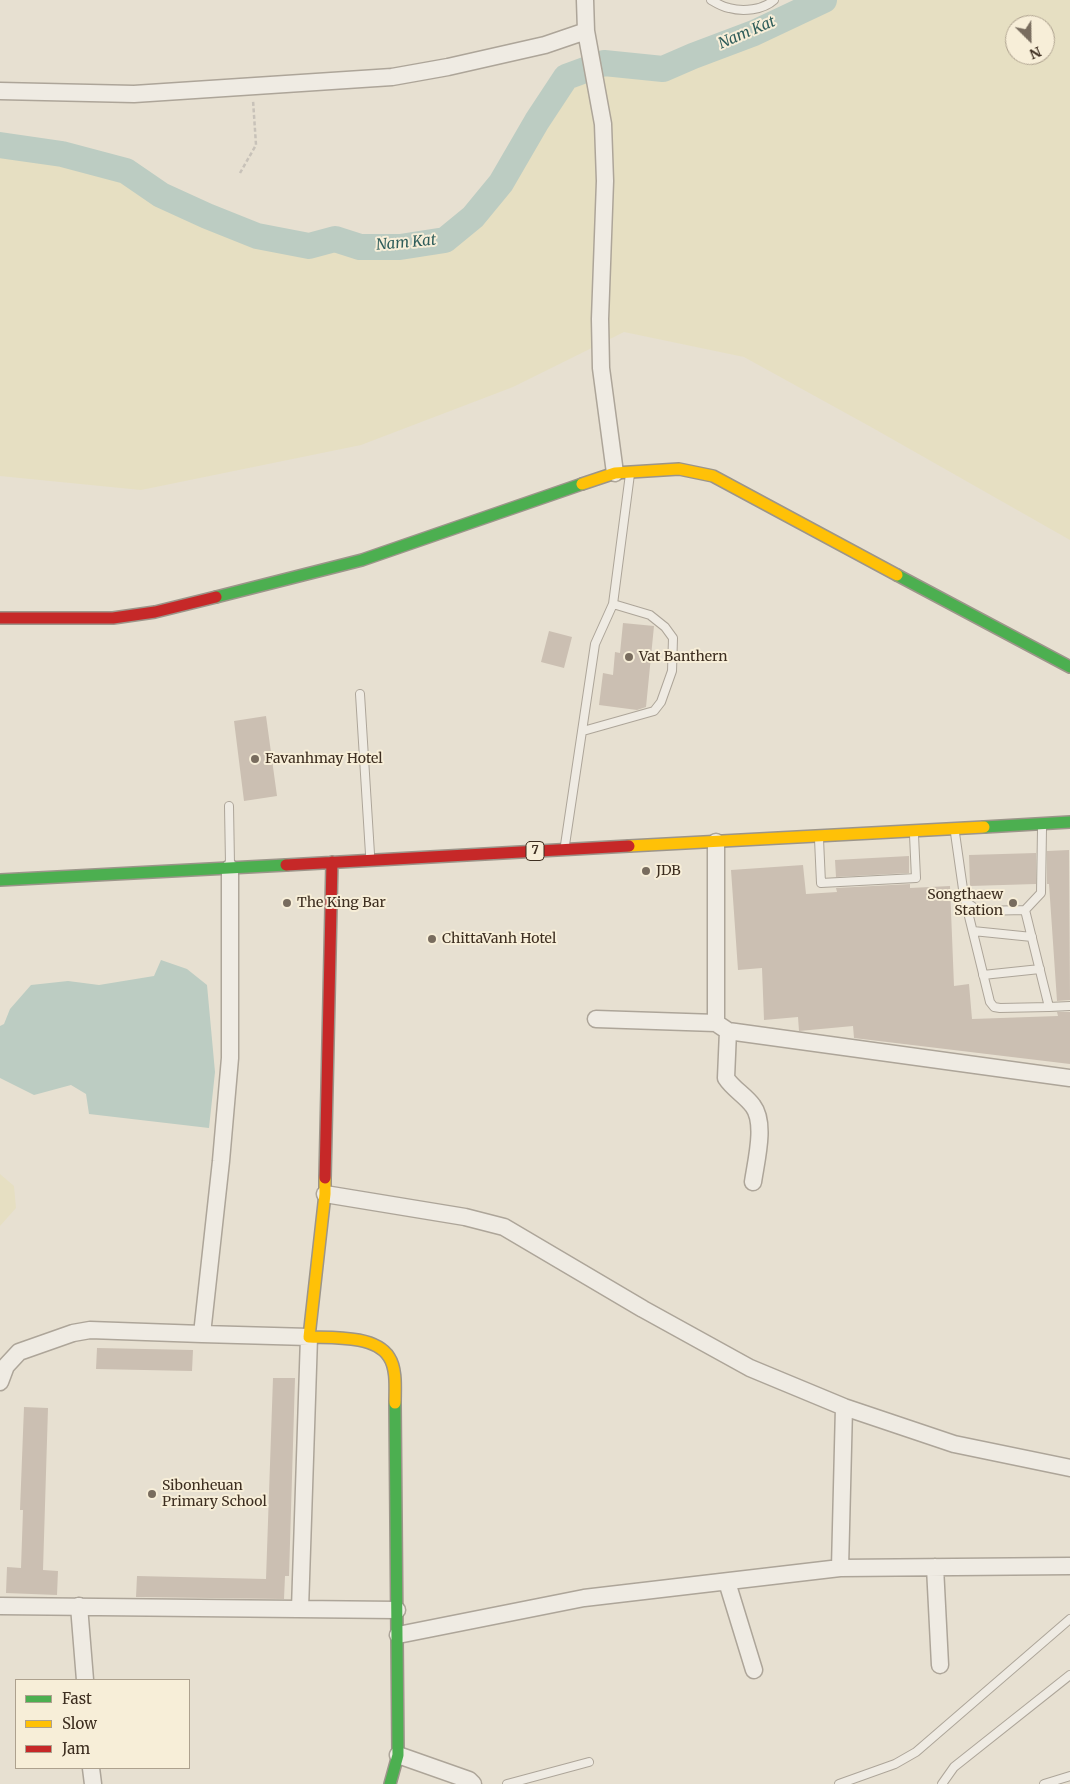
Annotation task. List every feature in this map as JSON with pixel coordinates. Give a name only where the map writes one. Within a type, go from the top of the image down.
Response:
[{"type":"main road","points":[[0,618],[113,618],[155,612],[362,560],[623,474],[679,469],[713,476],[1070,667]]},
{"type":"main road","name":"7","points":[[0,880],[1070,822]]},
{"type":"main road","points":[[332,862],[325,1194],[309,1337],[352,1339],[376,1345],[390,1357],[395,1384],[398,1755],[390,1784]]},
{"type":"street","points":[[585,0],[586,31],[602,124],[605,182],[600,319],[601,368],[623,474]]},
{"type":"street","points":[[0,91],[134,94],[392,77],[448,67],[545,45],[586,31]]},
{"type":"street","points":[[716,842],[722,1027],[726,1078],[752,1104],[758,1113],[760,1128],[753,1182]]},
{"type":"street","points":[[202,1334],[230,1058],[230,868]]},
{"type":"street","points":[[596,1019],[722,1027],[1070,1078]]},
{"type":"street","points":[[325,1194],[465,1217],[504,1227],[643,1309],[750,1368],[844,1407],[954,1444],[1070,1468]]},
{"type":"street","points":[[0,1382],[6,1366],[19,1352],[72,1333],[90,1330],[309,1337],[300,1609]]},
{"type":"street","points":[[840,1568],[844,1407]]},
{"type":"street","points":[[398,1635],[584,1598],[840,1568],[1070,1566]]},
{"type":"street","points":[[934,1567],[940,1665]]},
{"type":"street","points":[[727,1582],[754,1670]]},
{"type":"street","points":[[0,1606],[397,1610]]},
{"type":"street","points":[[79,1606],[84,1679]]},
{"type":"street","points":[[398,1755],[469,1780],[473,1784]]},
{"type":"street","points":[[91,1769],[93,1784]]},
{"type":"lane","points":[[710,0],[729,8],[751,10],[771,3],[774,0]]},
{"type":"lane","points":[[564,850],[595,644],[613,604],[623,474]]},
{"type":"lane","points":[[583,731],[654,711],[661,702],[672,672],[673,638],[665,627],[650,615],[613,604]]},
{"type":"lane","points":[[360,694],[370,860]]},
{"type":"lane","points":[[229,806],[230,868]]},
{"type":"lane","points":[[964,896],[969,904],[979,911],[1025,910],[1041,893],[1042,824]]},
{"type":"lane","points":[[954,829],[964,896],[990,1002],[994,1007],[1000,1008],[1070,1006]]},
{"type":"lane","points":[[819,836],[821,883],[916,878],[914,831]]},
{"type":"lane","points":[[1025,910],[1049,1007]]},
{"type":"lane","points":[[973,931],[1032,937]]},
{"type":"lane","points":[[983,975],[1040,970]]},
{"type":"lane","points":[[838,1784],[895,1764],[916,1752],[1070,1619]]},
{"type":"lane","points":[[942,1784],[954,1767],[1070,1676]]},
{"type":"lane","points":[[507,1784],[589,1762]]},
{"type":"lane","points":[[1044,1784],[1070,1776]]},
{"type":"path","points":[[240,174],[256,145],[252,86]]},
{"type":"shaded area","points":[[818,0],[1070,0],[1070,540],[744,357],[624,332],[513,387],[361,445],[141,490],[0,476],[0,145],[62,154],[126,171],[161,195],[257,236],[309,246],[335,239],[360,247],[400,247],[445,240],[473,217],[501,183],[537,121],[566,77],[604,63],[663,69],[754,33],[818,4]]},
{"type":"shaded area","points":[[161,960],[187,969],[207,985],[215,1072],[209,1128],[89,1114],[86,1094],[71,1085],[34,1095],[0,1078],[0,1026],[4,1024],[10,1009],[31,985],[68,981],[99,985],[154,976]]},
{"type":"shaded area","points":[[0,1174],[14,1186],[16,1208],[0,1226]]},
{"type":"building","points":[[623,623],[654,626],[646,707],[637,710],[599,705],[603,673],[613,675],[615,652],[620,653]]},
{"type":"building","points":[[549,631],[572,637],[564,668],[541,662]]},
{"type":"building","name":"Favanhmay Hotel","points":[[266,716],[277,796],[244,801],[234,721]]},
{"type":"building","points":[[1069,850],[1070,1000],[1057,1001],[1049,884],[1047,884],[1047,851]]},
{"type":"building","points":[[1036,853],[1036,884],[970,886],[969,855]]},
{"type":"building","points":[[909,856],[909,873],[836,877],[835,860]]},
{"type":"building","points":[[803,865],[806,894],[837,892],[836,888],[910,884],[910,888],[950,886],[954,986],[969,984],[972,1019],[1058,1016],[1057,1012],[1070,1012],[1070,1064],[854,1038],[853,1026],[799,1031],[798,1017],[764,1020],[762,968],[738,970],[731,870]]},
{"type":"building","points":[[97,1348],[193,1350],[192,1371],[96,1369]]},
{"type":"building","points":[[273,1378],[295,1378],[289,1576],[285,1576],[284,1599],[136,1597],[137,1576],[266,1579]]},
{"type":"building","points":[[24,1407],[48,1408],[43,1570],[58,1571],[57,1595],[6,1593],[7,1567],[21,1568],[23,1510],[20,1510]]},
{"type":"waterway","name":"Nam Kat","points":[[0,145],[62,154],[126,171],[161,195],[257,236],[309,246],[335,239],[360,247],[400,247],[445,240],[473,217],[501,183],[537,121],[566,77],[604,63],[663,69],[754,33],[824,0]]},
{"type":"traffic: fast","points":[[216,597],[362,560],[582,484]]},
{"type":"traffic: fast","points":[[897,575],[1070,667]]},
{"type":"traffic: fast","points":[[984,827],[1070,822]]},
{"type":"traffic: fast","points":[[0,880],[286,865]]},
{"type":"traffic: fast","points":[[390,1784],[398,1755],[395,1403]]},
{"type":"traffic: slow","points":[[582,484],[615,473],[679,469],[713,476],[897,575]]},
{"type":"traffic: slow","points":[[629,846],[984,827]]},
{"type":"traffic: slow","points":[[325,1178],[325,1194],[309,1337],[364,1341],[382,1350],[392,1362],[395,1379],[395,1403]]},
{"type":"traffic: jam","points":[[0,618],[113,618],[155,612],[216,597]]},
{"type":"traffic: jam","points":[[286,865],[629,846]]},
{"type":"traffic: jam","points":[[325,1178],[332,862]]},
{"type":"place","name":"Vat Banthern","points":[[629,657]]},
{"type":"place","name":"Favanhmay Hotel","points":[[255,759]]},
{"type":"place","name":"JDB","points":[[646,871]]},
{"type":"place","name":"The King Bar","points":[[287,903]]},
{"type":"place","name":"Songthaew Station","points":[[1013,903]]},
{"type":"place","name":"ChittaVanh Hotel","points":[[432,939]]},
{"type":"place","name":"Sibonheuan Primary School","points":[[152,1494]]}]
